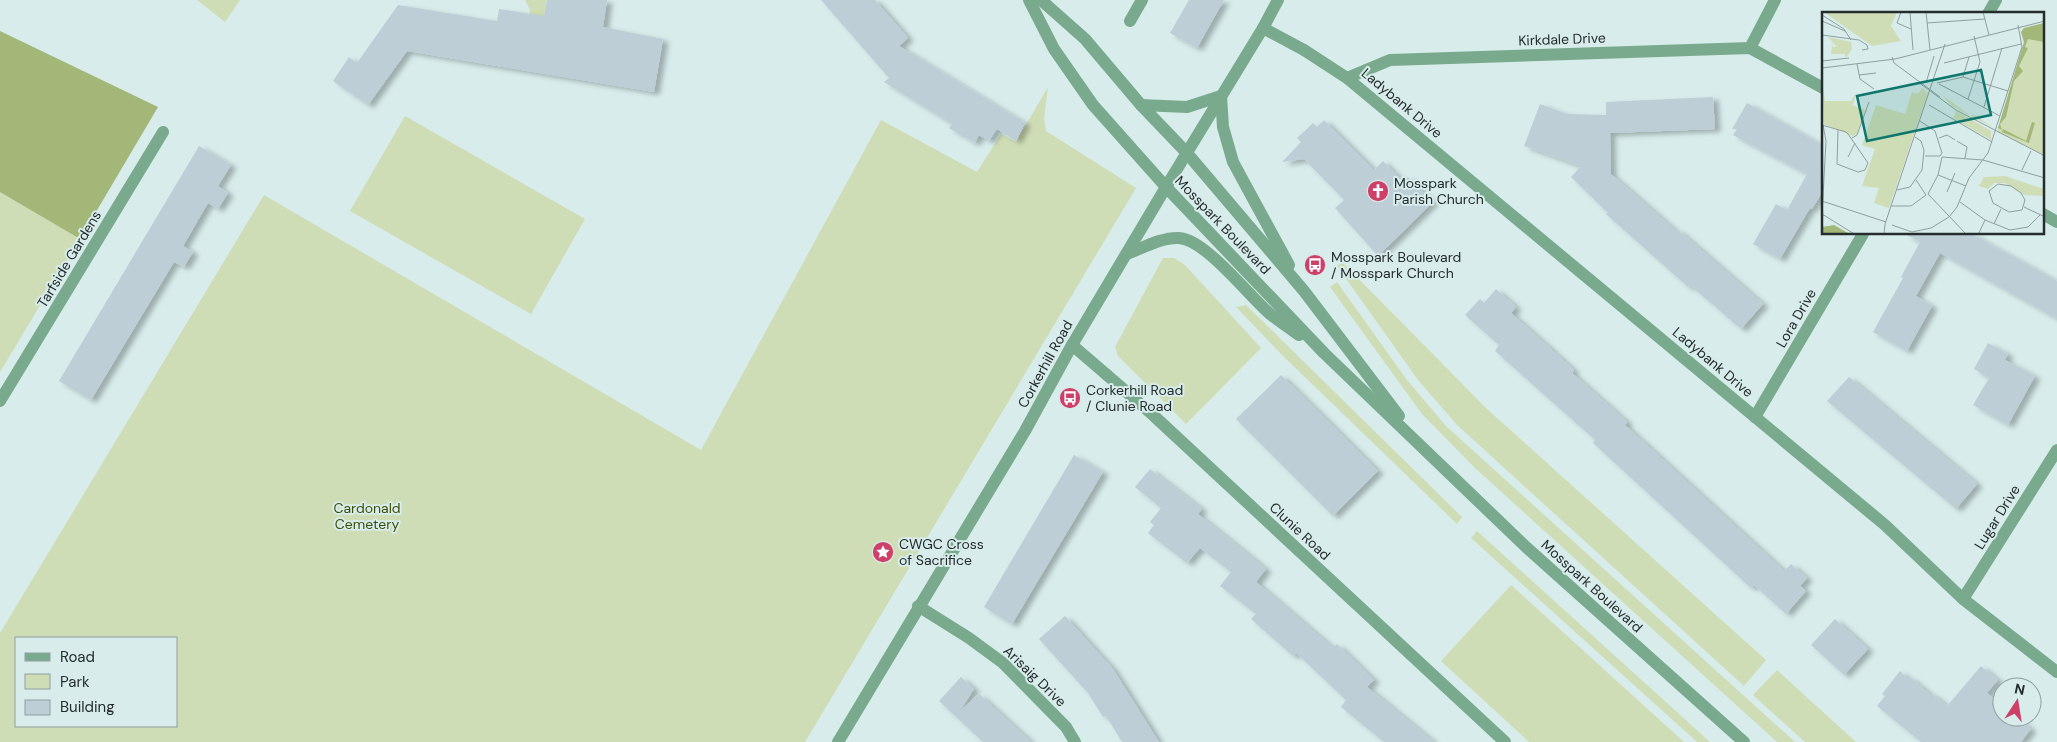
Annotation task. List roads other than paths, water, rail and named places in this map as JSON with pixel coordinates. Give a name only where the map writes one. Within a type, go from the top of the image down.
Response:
[{"type":"street","name":"Mosspark Boulevard","points":[[1029,0],[1054,49],[1093,105],[1166,187],[1324,353],[1526,547],[1744,742]]},
{"type":"street","name":"Mosspark Boulevard","points":[[1041,0],[1085,39],[1141,105],[1186,152],[1304,291],[1423,448]]},
{"type":"street","points":[[1130,21],[1142,0]]},
{"type":"street","name":"Corkerhill Road","points":[[838,742],[918,606],[1025,431],[1072,344],[1186,152],[1263,28],[1278,0]]},
{"type":"street","points":[[1775,0],[1750,48],[1822,87]]},
{"type":"street","points":[[1989,12],[1996,0]]},
{"type":"street","points":[[1263,28],[1304,50],[1347,78]]},
{"type":"street","name":"Kirkdale Drive","points":[[1347,78],[1390,60],[1750,48]]},
{"type":"street","name":"Ladybank Drive","points":[[1347,78],[1884,525],[1963,599],[2057,672]]},
{"type":"street","points":[[1141,105],[1187,106],[1221,96],[1223,127],[1233,162],[1304,291]]},
{"type":"street","name":"Tarfside Gardens","points":[[0,401],[164,132]]},
{"type":"street","points":[[2044,215],[2057,222]]},
{"type":"street","name":"Lora Drive","points":[[1755,417],[1862,235]]},
{"type":"street","points":[[1127,254],[1163,240],[1177,238],[1190,240],[1209,254],[1270,314],[1324,353]]},
{"type":"street","name":"Clunie Road","points":[[1072,344],[1168,428],[1506,742]]},
{"type":"street","name":"Lugar Drive","points":[[1963,599],[2057,450]]},
{"type":"street","name":"Arisaig Drive","points":[[918,606],[969,638],[1004,663],[1066,727],[1075,742]]},
{"type":"place","name":"Mosspark Parish Church","points":[[1378,191]]},
{"type":"place","name":"Mosspark Boulevard / Mosspark Church","points":[[1315,265]]},
{"type":"place","name":"Corkerhill Road / Clunie Road","points":[[1070,398]]},
{"type":"place","name":"CWGC Cross of Sacrifice","points":[[883,552]]},
{"type":"park label","name":"Cardonald Cemetery","points":[[367,516]]}]
